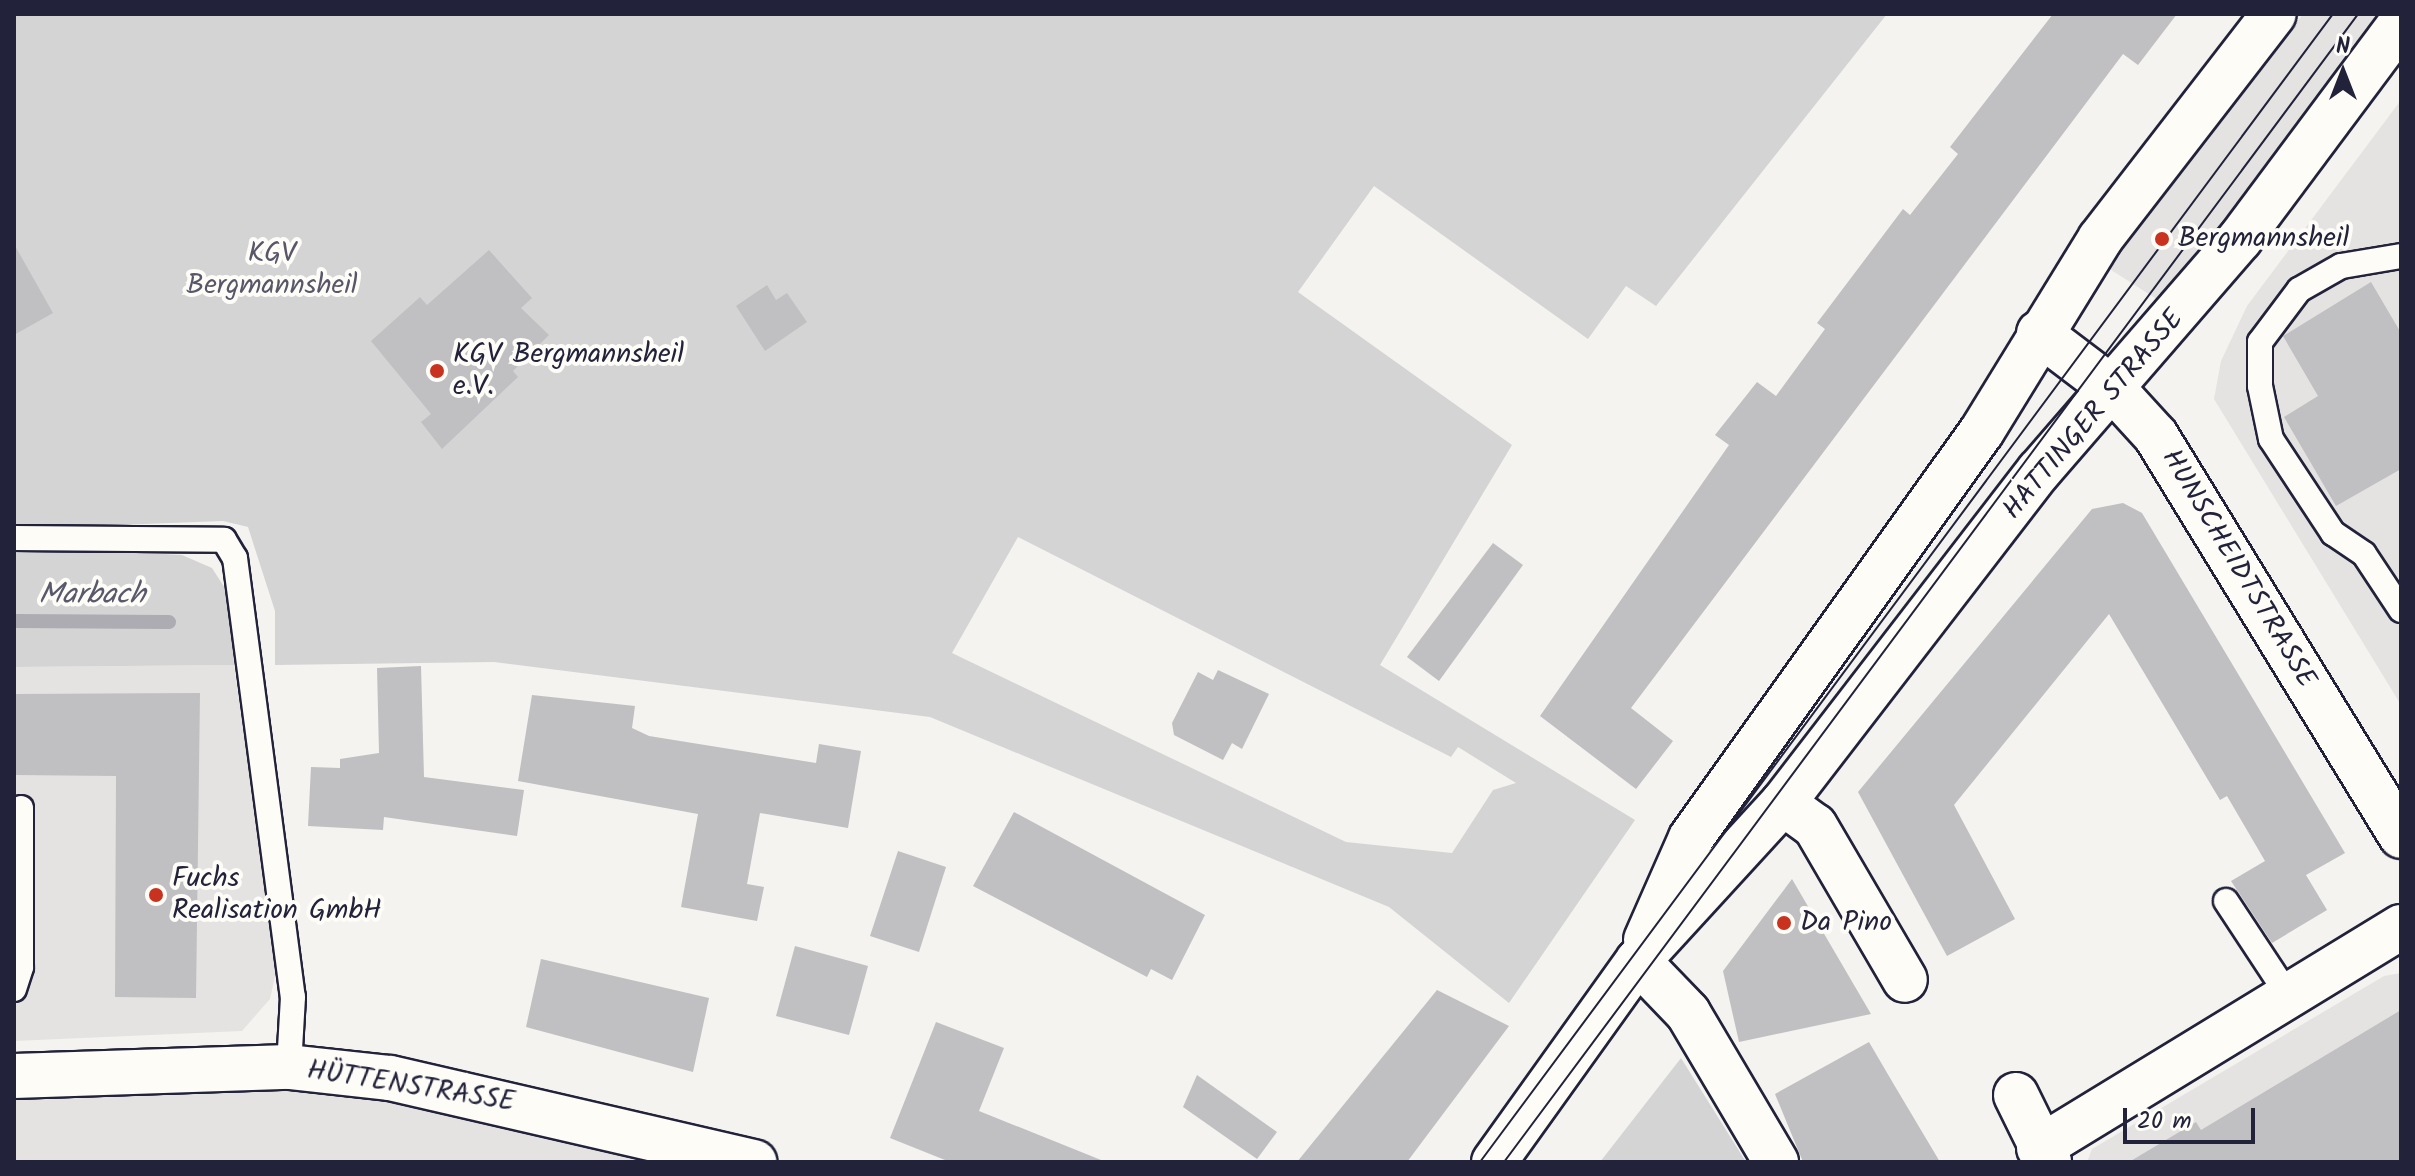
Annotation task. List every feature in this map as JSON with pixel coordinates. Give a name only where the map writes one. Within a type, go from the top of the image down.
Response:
[{"type":"main road","name":"HATTINGER STRASSE","points":[[1638,961],[1672,870],[1737,771],[1982,431],[2039,333],[2100,239],[2274,14]]},
{"type":"main road","name":"HATTINGER STRASSE","points":[[1494,1162],[1638,961],[1783,803],[2039,471],[2114,390],[2240,239],[2401,23]]},
{"type":"main road","name":"HUNSCHEIDTSTRASSE","points":[[2039,333],[2114,390],[2156,436],[2401,836]]},
{"type":"main road","points":[[1737,771],[1815,826],[1905,980]]},
{"type":"main road","points":[[2016,1095],[2044,1155],[2288,995],[2401,927]]},
{"type":"main road","points":[[1638,961],[1688,1013],[1776,1162]]},
{"type":"main road","name":"HÜTTENSTRASSE","points":[[14,1076],[289,1067],[494,1098],[754,1162]]},
{"type":"lane","points":[[2401,256],[2341,266],[2299,290],[2260,342],[2260,386],[2271,439],[2333,533],[2364,554],[2401,610]]},
{"type":"lane","points":[[14,538],[224,540],[235,558],[293,997],[289,1067]]},
{"type":"lane","points":[[14,989],[21,967],[21,808]]},
{"type":"lane","points":[[2226,901],[2288,995]]},
{"type":"shaded area","points":[[2303,14],[2387,14],[2166,305],[2108,268]]},
{"type":"shaded area","points":[[2401,100],[2401,705],[2214,399],[2221,361],[2247,306]]},
{"type":"shaded area","points":[[234,665],[277,967],[270,999],[242,1031],[14,1041],[14,667]]},
{"type":"shaded area","points":[[2401,973],[2401,1162],[2087,1162],[2092,1149],[2384,976]]},
{"type":"shaded area","points":[[181,1083],[333,1091],[556,1131],[671,1162],[14,1162],[14,1094]]},
{"type":"green space","name":"KGV Bergmannsheil","points":[[14,14],[1887,14],[1656,306],[1626,286],[1588,339],[1374,186],[1298,292],[1512,445],[1380,665],[1635,820],[1509,1003],[1389,907],[930,717],[494,662],[275,665],[275,611],[248,527],[223,521],[14,529]],"holes":[[[1018,537],[1451,757],[1458,747],[1516,783],[1493,790],[1452,853],[1346,842],[952,653]]]},
{"type":"green space","points":[[14,546],[182,555],[212,568],[230,596],[234,665],[14,667]]},
{"type":"green space","points":[[1681,1058],[1746,1162],[1600,1162]]},
{"type":"building","points":[[2053,14],[2177,14],[2138,65],[2123,54],[1631,708],[1673,741],[1636,789],[1540,716],[1729,445],[1715,435],[1757,382],[1776,396],[1825,329],[1817,323],[1903,209],[1910,215],[1958,154],[1950,147]]},
{"type":"building","points":[[14,244],[53,313],[14,335]]},
{"type":"building","points":[[489,250],[532,298],[521,308],[549,335],[513,371],[518,377],[442,449],[421,422],[431,414],[371,341],[420,297],[427,305]]},
{"type":"building","points":[[2371,282],[2401,333],[2401,469],[2336,506],[2284,417],[2318,396],[2283,336]]},
{"type":"building","points":[[767,285],[776,300],[787,293],[807,322],[765,351],[736,306]]},
{"type":"building","points":[[2123,503],[2142,513],[2345,853],[2306,875],[2327,910],[2272,943],[2231,881],[2265,861],[2227,796],[2220,800],[2109,614],[1954,805],[2015,919],[1947,956],[1858,792],[2092,509]]},
{"type":"building","points":[[1493,543],[1523,565],[1439,681],[1407,657]]},
{"type":"building","points":[[421,666],[424,777],[524,790],[517,836],[384,817],[383,830],[308,826],[311,767],[340,768],[340,759],[379,753],[377,668]]},
{"type":"building","points":[[1218,670],[1269,694],[1242,749],[1232,743],[1223,760],[1174,735],[1172,723],[1198,672],[1213,680]]},
{"type":"building","name":"Fuchs Realisation GmbH","points":[[200,693],[196,998],[115,997],[116,776],[14,775],[14,694]]},
{"type":"building","points":[[532,695],[635,706],[632,728],[649,736],[816,763],[819,744],[861,751],[848,828],[760,813],[747,884],[764,887],[757,921],[681,907],[698,814],[518,781]]},
{"type":"building","points":[[1014,812],[1205,915],[1172,980],[1151,969],[1147,977],[973,886]]},
{"type":"building","points":[[898,851],[946,867],[919,952],[870,936]]},
{"type":"building","points":[[1792,879],[1871,1014],[1739,1042],[1723,971]]},
{"type":"building","points":[[795,946],[868,966],[849,1035],[776,1016]]},
{"type":"building","points":[[541,959],[709,998],[693,1072],[526,1027]]},
{"type":"building","points":[[1437,990],[1509,1026],[1407,1162],[1297,1162]]},
{"type":"building","points":[[2401,1010],[2401,1162],[2129,1162],[2196,1122],[2201,1130]]},
{"type":"building","points":[[936,1022],[1004,1048],[979,1111],[1106,1162],[950,1162],[890,1138]]},
{"type":"building","points":[[1869,1042],[1940,1162],[1803,1162],[1775,1094]]},
{"type":"building","points":[[1197,1075],[1277,1132],[1257,1159],[1183,1107]]},
{"type":"waterway","name":"Marbach","points":[[14,621],[169,622]]},
{"type":"tram line","points":[[1480,1162],[2333,14]]},
{"type":"tram line","points":[[1504,1162],[2358,14]]},
{"type":"place","name":"Bergmannsheil","points":[[2162,239]]},
{"type":"place","name":"KGV Bergmannsheil e.V.","points":[[437,371]]},
{"type":"place","name":"Fuchs Realisation GmbH","points":[[156,895]]},
{"type":"place","name":"Da Pino","points":[[1784,923]]}]
